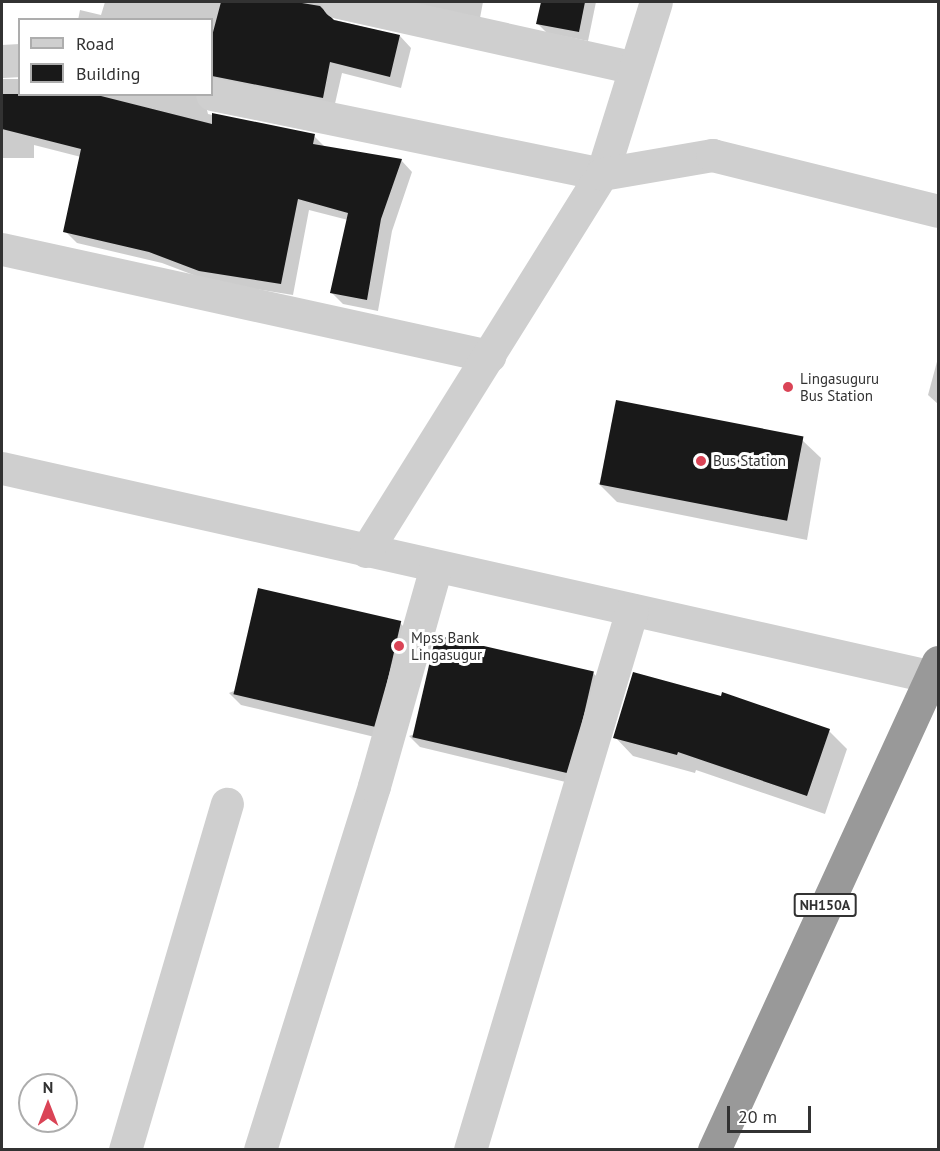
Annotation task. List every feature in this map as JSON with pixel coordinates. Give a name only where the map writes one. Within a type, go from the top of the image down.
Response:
[{"type":"highway","name":"NH150A","points":[[714,1149],[934,669]]},
{"type":"street","points":[[338,2],[635,68]]},
{"type":"street","points":[[366,551],[602,174],[656,2]]},
{"type":"street","points":[[2,62],[18,60]]},
{"type":"street","points":[[213,94],[602,174],[712,154],[939,211]]},
{"type":"street","points":[[2,249],[489,356]]},
{"type":"street","points":[[2,468],[632,610],[934,669]]},
{"type":"street","points":[[260,1149],[282,1071],[374,786],[436,567]]},
{"type":"street","points":[[470,1149],[632,610]]},
{"type":"street","points":[[126,1149],[227,804]]},
{"type":"building","points":[[221,2],[296,2],[320,6],[334,20],[400,35],[390,77],[330,62],[323,98],[213,76],[213,32]]},
{"type":"building","points":[[541,2],[585,2],[579,32],[536,24]]},
{"type":"building","points":[[2,94],[101,96],[212,124],[212,113],[315,134],[313,144],[402,159],[381,219],[367,300],[330,293],[348,213],[298,199],[281,284],[199,271],[149,252],[63,232],[81,149],[2,129]]},
{"type":"building","name":"Bus Station","points":[[616,400],[803,436],[787,521],[600,484]]},
{"type":"building","points":[[258,588],[401,621],[377,727],[233,694]]},
{"type":"building","points":[[436,635],[594,671],[570,774],[412,737]]},
{"type":"building","points":[[633,672],[721,696],[722,692],[830,729],[807,796],[678,752],[677,755],[613,738]]},
{"type":"place","name":"Lingasuguru Bus Station","points":[[788,387]]},
{"type":"place","name":"Bus Station","points":[[701,461]]},
{"type":"place","name":"Mpss Bank Lingasugur","points":[[399,646]]}]
